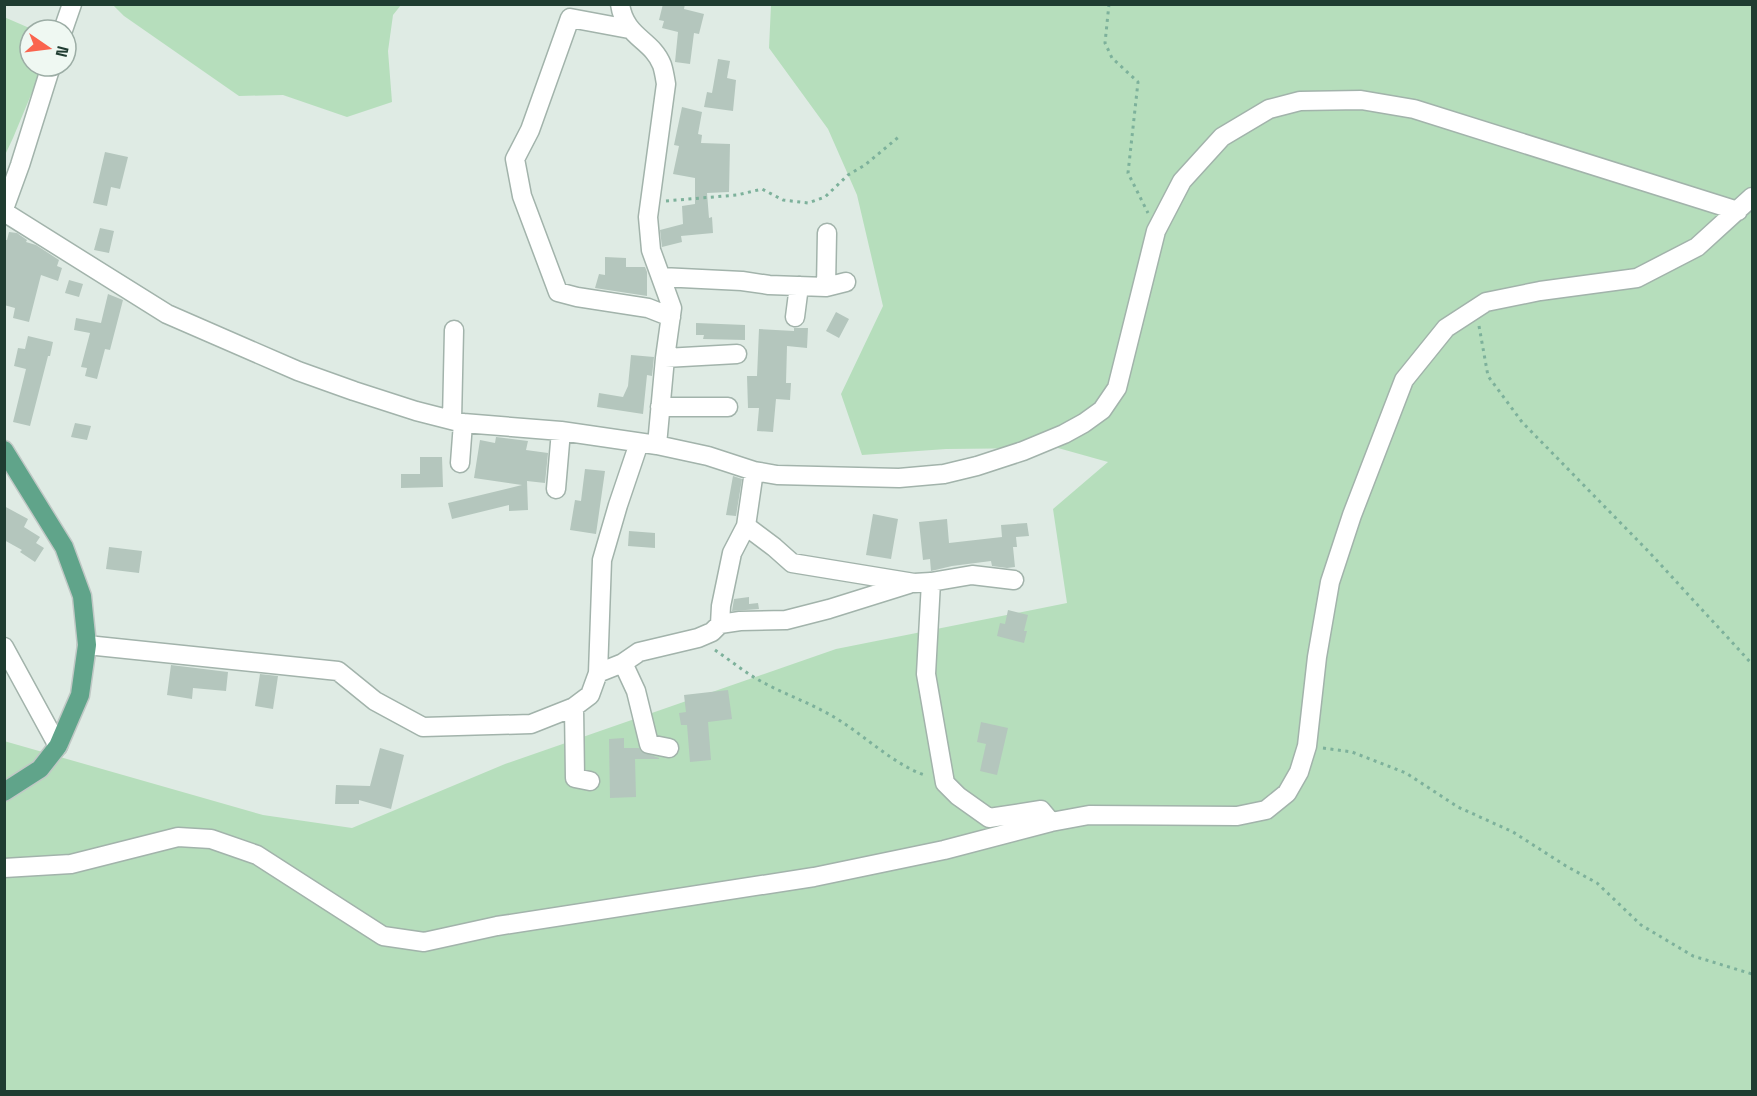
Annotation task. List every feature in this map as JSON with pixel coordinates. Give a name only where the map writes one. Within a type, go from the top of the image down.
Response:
[{"type":"main road","points":[[4,450],[64,547],[82,596],[87,645],[80,695],[58,746],[40,769],[4,792]]},
{"type":"street","points":[[87,645],[338,670],[375,701],[423,727],[531,724],[574,707],[590,695],[598,673],[602,560],[618,505],[648,444],[660,407],[672,308],[651,250],[648,217],[666,84],[662,64],[647,44],[629,29],[621,15],[620,4]]},
{"type":"street","points":[[629,29],[570,18],[530,130],[515,159],[522,196],[558,292],[648,308],[671,317]]},
{"type":"street","points":[[47,78],[4,211],[167,314],[298,371],[354,391],[458,422],[561,431],[648,444],[708,456],[754,471],[777,475],[888,478],[944,474],[978,466],[1023,451],[1064,434],[1102,410],[1117,388],[1156,231],[1182,181],[1222,137],[1269,109],[1300,100],[1361,100],[1414,109],[1738,211]]},
{"type":"street","points":[[4,868],[71,864],[178,837],[211,839],[256,855],[383,936],[424,942],[497,926],[814,877],[944,850],[1051,822],[1089,815],[1237,816],[1266,810],[1287,793],[1299,772],[1307,746],[1317,657],[1330,582],[1352,515],[1404,380],[1446,328],[1486,302],[1540,291],[1637,278],[1697,247],[1752,197]]},
{"type":"street","points":[[826,287],[827,233]]},
{"type":"street","points":[[661,278],[826,287],[846,282]]},
{"type":"street","points":[[795,317],[799,286]]},
{"type":"street","points":[[454,330],[460,463]]},
{"type":"street","points":[[665,357],[737,354]]},
{"type":"street","points":[[660,407],[728,407]]},
{"type":"street","points":[[556,489],[561,431]]},
{"type":"street","points":[[720,624],[721,606],[732,553],[747,526],[754,471]]},
{"type":"street","points":[[747,526],[792,563],[923,582]]},
{"type":"street","points":[[598,673],[623,663],[639,652],[698,638],[712,632],[720,624],[786,620],[923,582],[972,575],[1014,580]]},
{"type":"street","points":[[923,582],[926,674],[945,783],[958,796],[989,818],[1041,810],[1051,822]]},
{"type":"street","points":[[4,647],[58,746]]},
{"type":"street","points":[[623,663],[636,691],[649,744],[669,748]]},
{"type":"street","points":[[574,707],[574,778],[590,781]]},
{"type":"path","points":[[1109,4],[1105,43],[1112,58],[1138,82],[1128,173],[1156,231]]},
{"type":"path","points":[[650,202],[737,195],[762,189],[783,200],[808,203],[825,197],[848,175],[866,165],[901,135]]},
{"type":"path","points":[[1476,308],[1488,376],[1522,422],[1752,664]]},
{"type":"path","points":[[698,638],[762,682],[831,715],[852,728],[892,760],[945,783]]},
{"type":"path","points":[[1307,746],[1352,752],[1406,773],[1458,807],[1513,832],[1597,883],[1641,925],[1693,956],[1752,974]]},
{"type":"green space","points":[[113,5],[401,5],[393,15],[388,51],[392,102],[347,117],[283,95],[239,96],[124,16]]},
{"type":"green space","points":[[771,5],[1752,5],[1752,1091],[5,1091],[4,741],[263,815],[352,828],[505,764],[836,649],[1067,603],[1053,509],[1108,462],[1058,448],[946,449],[862,455],[841,394],[883,306],[857,195],[828,129],[769,48]]},
{"type":"green space","points":[[4,17],[18,23],[18,78],[38,78],[5,155]]},
{"type":"building","points":[[663,4],[685,4],[684,9],[704,14],[699,34],[694,33],[690,64],[675,62],[678,32],[662,28],[664,21],[659,20]]},
{"type":"building","points":[[718,59],[730,61],[727,78],[736,80],[733,111],[704,107],[707,92],[712,93]]},
{"type":"building","points":[[682,107],[702,112],[698,134],[702,135],[701,143],[730,144],[729,192],[707,193],[713,233],[681,236],[682,242],[662,247],[660,230],[683,224],[682,206],[695,204],[695,178],[673,174],[679,146],[674,145]]},
{"type":"building","points":[[105,152],[128,157],[120,189],[111,187],[107,206],[93,203]]},
{"type":"building","points":[[100,228],[114,231],[109,253],[94,250]]},
{"type":"building","points":[[9,232],[17,233],[27,240],[26,242],[36,245],[59,260],[57,266],[62,268],[58,281],[41,275],[29,322],[13,318],[15,308],[4,305],[4,240],[7,240]]},
{"type":"building","points":[[605,257],[626,258],[626,267],[645,267],[647,296],[595,288],[599,274],[605,275]]},
{"type":"building","points":[[69,280],[83,284],[79,297],[65,293]]},
{"type":"building","points":[[108,294],[123,300],[110,350],[105,349],[97,379],[85,376],[87,368],[81,367],[90,333],[74,330],[76,318],[101,323]]},
{"type":"building","points":[[836,312],[849,319],[839,338],[826,331]]},
{"type":"building","points":[[696,323],[745,325],[745,340],[703,339],[704,335],[696,335]]},
{"type":"building","points":[[794,328],[808,328],[807,348],[787,346],[786,383],[791,383],[790,400],[776,399],[773,432],[757,431],[759,408],[748,408],[747,376],[757,376],[759,329],[794,331]]},
{"type":"building","points":[[28,336],[53,342],[30,426],[13,422],[26,369],[14,366],[18,348],[25,349]]},
{"type":"building","points":[[631,355],[654,357],[652,376],[647,375],[643,414],[597,407],[599,393],[623,397],[628,386]]},
{"type":"building","points":[[75,423],[91,426],[87,440],[71,437]]},
{"type":"building","points":[[496,437],[528,441],[526,450],[548,453],[545,483],[527,481],[528,510],[509,511],[509,505],[452,519],[448,503],[522,485],[474,478],[480,440],[495,443]]},
{"type":"building","points":[[420,457],[442,457],[443,487],[401,488],[401,474],[420,474]]},
{"type":"building","points":[[585,469],[605,471],[596,534],[570,530],[575,500],[581,501]]},
{"type":"building","points":[[733,476],[742,479],[736,516],[726,515]]},
{"type":"building","points":[[4,506],[28,519],[24,527],[40,537],[36,543],[44,548],[35,562],[20,552],[22,550],[4,540]]},
{"type":"building","points":[[873,514],[898,519],[891,559],[866,555]]},
{"type":"building","points":[[947,519],[949,543],[1002,537],[1001,525],[1027,523],[1029,536],[1016,537],[1017,547],[1013,547],[1015,567],[992,566],[991,561],[931,571],[930,559],[923,560],[919,522]]},
{"type":"building","points":[[629,531],[655,533],[655,548],[628,546]]},
{"type":"building","points":[[109,547],[142,551],[139,573],[106,569]]},
{"type":"building","points":[[749,597],[749,604],[758,603],[759,609],[732,611],[734,599]]},
{"type":"building","points":[[1008,610],[1028,615],[1024,643],[997,636],[1000,623],[1005,624]]},
{"type":"building","points":[[171,665],[228,672],[226,691],[193,688],[192,699],[167,695]]},
{"type":"building","points":[[260,674],[278,676],[273,709],[255,706]]},
{"type":"building","points":[[728,690],[732,719],[708,722],[711,760],[690,762],[687,725],[681,725],[679,713],[686,712],[684,695]]},
{"type":"building","points":[[981,722],[1008,728],[997,775],[980,771],[986,744],[977,742]]},
{"type":"building","points":[[624,738],[624,748],[639,748],[642,752],[659,759],[635,759],[636,797],[610,798],[609,739]]},
{"type":"building","points":[[380,748],[404,755],[391,809],[359,800],[359,804],[335,804],[336,785],[370,786]]}]
